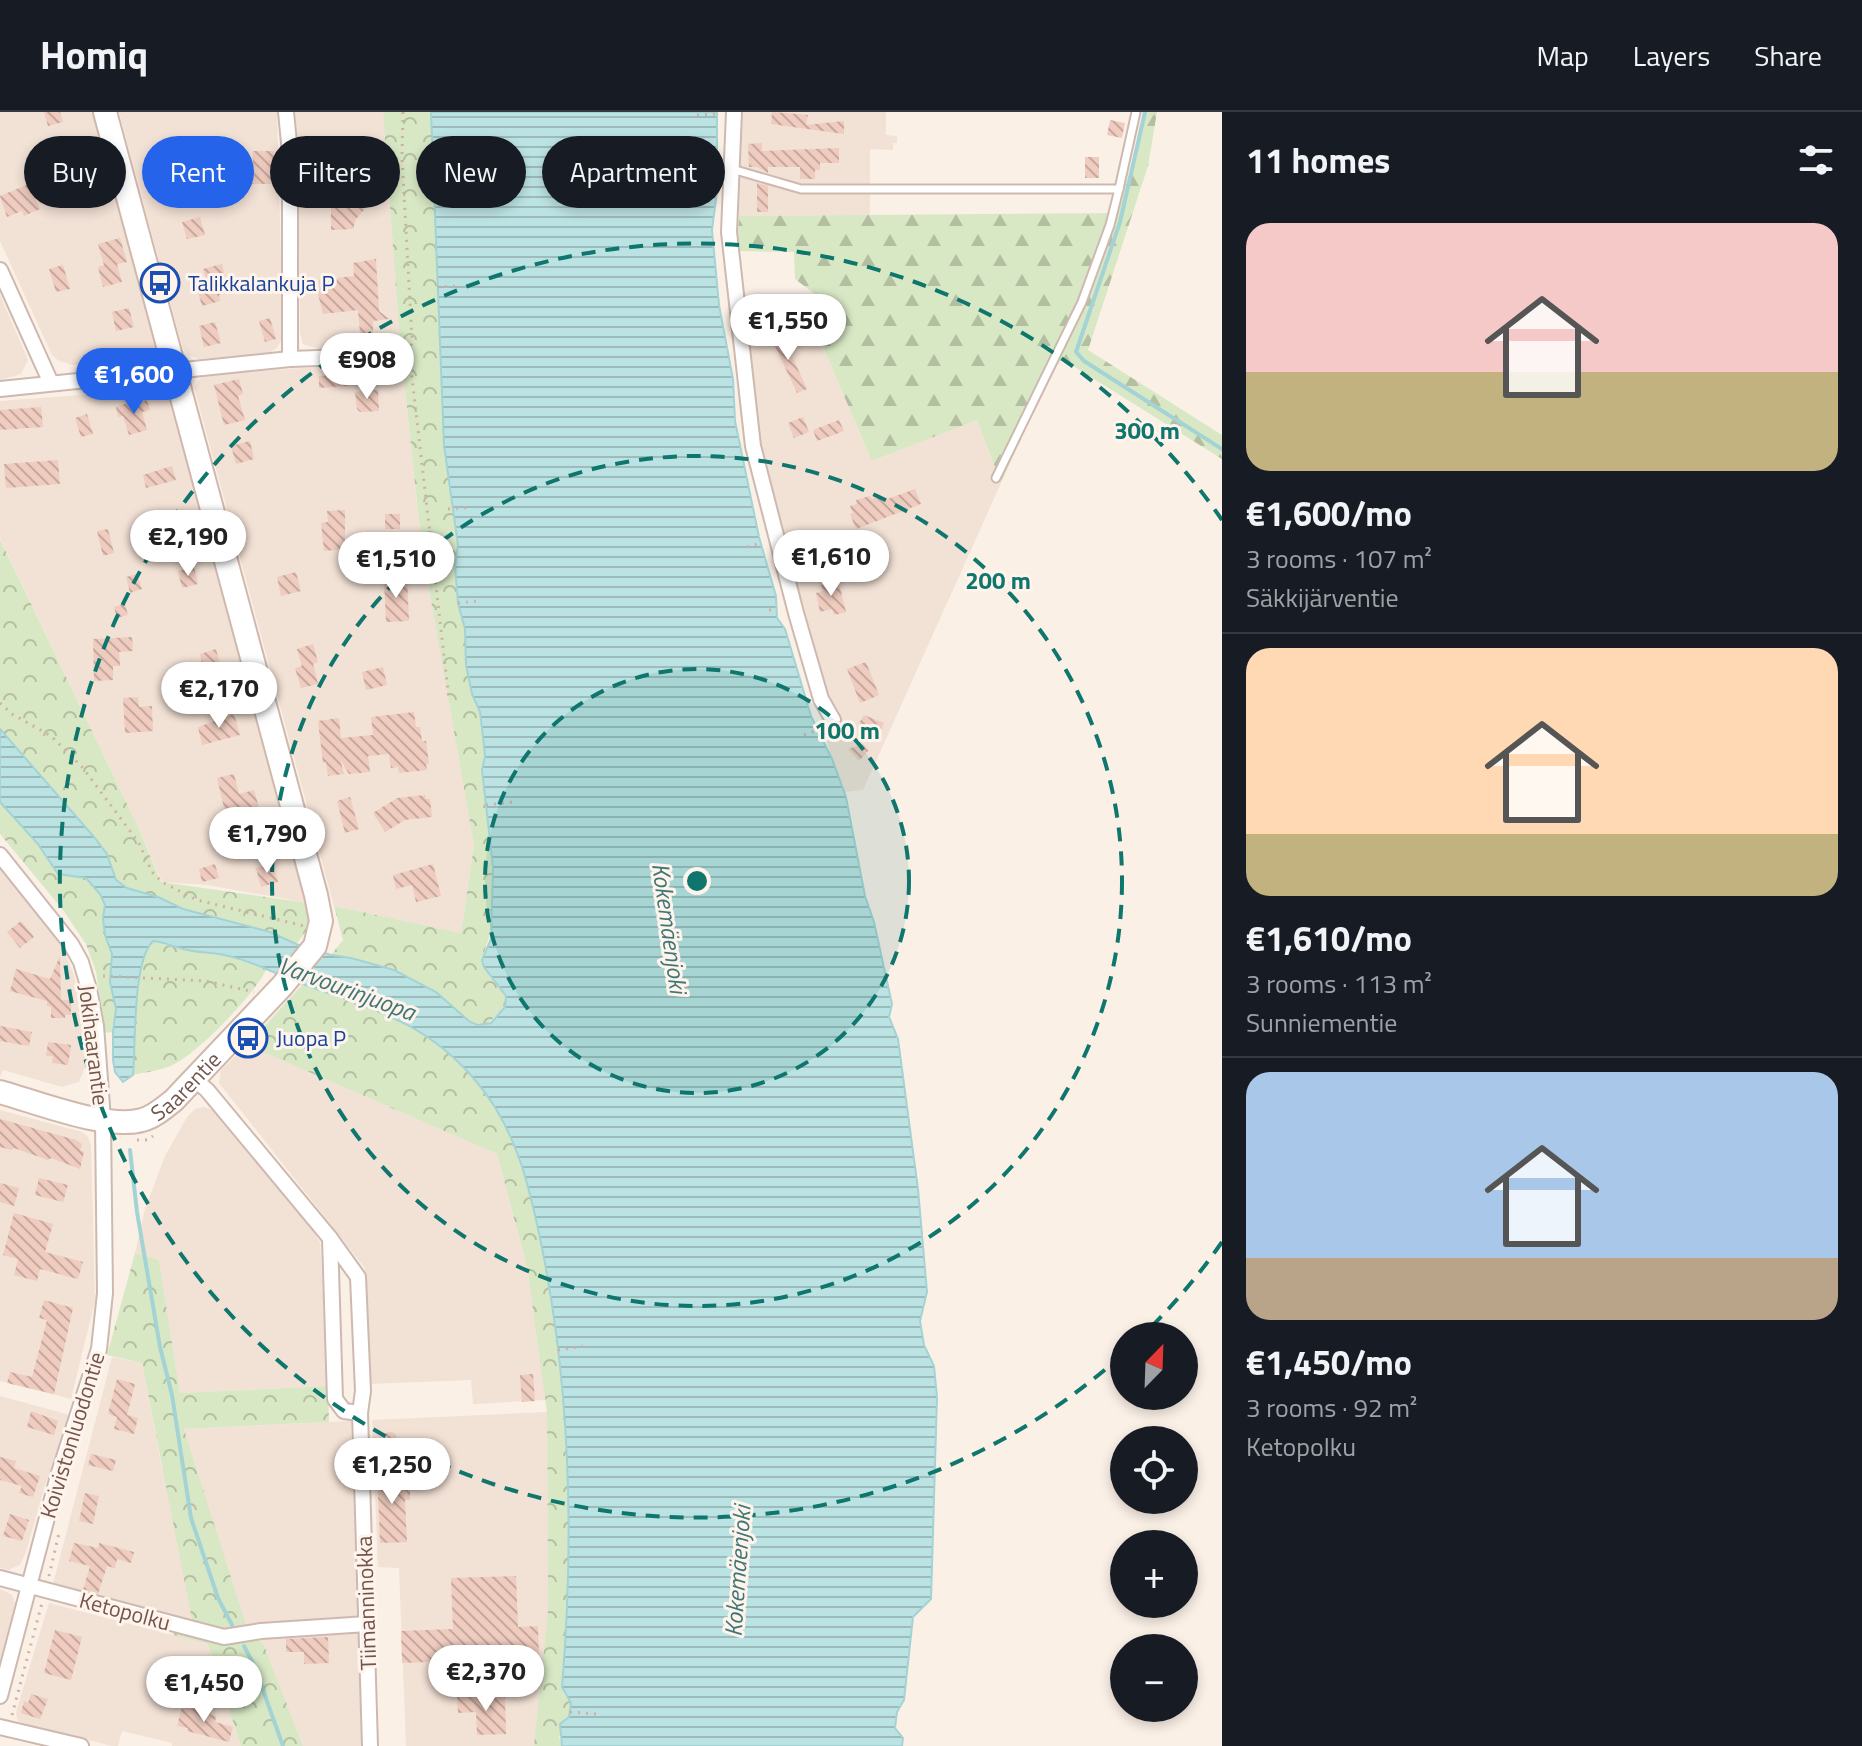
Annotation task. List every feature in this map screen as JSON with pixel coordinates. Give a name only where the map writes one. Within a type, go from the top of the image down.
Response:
[{"type":"street","points":[[105,112],[316,895],[321,921],[317,938]]},
{"type":"street","points":[[286,112],[290,153],[290,359]]},
{"type":"street","points":[[725,163],[734,112]]},
{"type":"street","points":[[725,182],[753,446],[821,699],[833,720]]},
{"type":"street","points":[[0,270],[51,383]]},
{"type":"street","points":[[0,389],[290,359],[346,357]]},
{"type":"street","name":"Jokihaarantie","points":[[0,855],[59,926],[81,962],[96,1026],[103,1120]]},
{"type":"street","name":"Saarentie","points":[[0,1092],[103,1120],[124,1123],[143,1120],[167,1106],[194,1079],[276,993],[317,938]]},
{"type":"street","name":"Tiimanninokka","points":[[194,1079],[207,1090],[330,1238],[358,1277],[370,1746]]},
{"type":"street","name":"Koivistonluodontie","points":[[0,1696],[58,1476],[99,1349],[105,1293],[103,1120]]},
{"type":"street","points":[[330,1238],[335,1399],[344,1411],[360,1413]]},
{"type":"street","name":"Ketopolku","points":[[0,1578],[224,1637],[261,1631],[367,1624]]},
{"type":"street","points":[[0,1727],[81,1746]]},
{"type":"lane","points":[[996,478],[1082,302],[1110,225],[1136,112]]},
{"type":"lane","points":[[725,169],[801,189],[1119,189]]},
{"type":"path","points":[[403,112],[402,157],[412,339],[410,360],[449,699]]},
{"type":"path","points":[[697,115],[717,114]]},
{"type":"path","points":[[437,287],[458,286]]},
{"type":"path","points":[[448,509],[472,507]]},
{"type":"path","points":[[747,547],[761,543]]},
{"type":"path","points":[[458,603],[476,601]]},
{"type":"path","points":[[769,610],[777,609]]},
{"type":"path","points":[[0,703],[12,714],[51,736],[83,768],[139,843],[152,872],[162,882],[197,900],[317,938]]},
{"type":"path","points":[[804,735],[818,730]]},
{"type":"path","points":[[486,805],[512,802]]},
{"type":"path","points":[[103,976],[206,981],[276,993]]},
{"type":"path","points":[[558,1350],[583,1346]]},
{"type":"path","points":[[570,1712],[596,1714]]},
{"type":"shaded area","points":[[0,112],[96,112],[103,136],[24,136],[24,208],[123,208],[158,336],[155,353],[148,359],[73,365],[59,361],[52,355],[0,241]]},
{"type":"shaded area","points":[[119,112],[277,112],[278,136],[270,136],[270,208],[280,208],[283,337],[277,348],[267,354],[199,359],[188,355],[182,346],[145,208],[254,208],[254,136],[142,136],[142,197]]},
{"type":"shaded area","points":[[295,112],[383,112],[385,136],[297,136]]},
{"type":"shaded area","points":[[741,112],[886,112],[886,135],[897,136],[897,143],[893,143],[893,150],[870,149],[870,215],[739,216]]},
{"type":"shaded area","points":[[299,208],[390,208],[400,343],[321,350],[303,344],[300,333]]},
{"type":"shaded area","points":[[0,295],[28,360],[21,374],[0,380]]},
{"type":"shaded area","points":[[807,310],[872,461],[977,420],[1001,483],[863,790],[844,792],[832,759],[746,446],[733,341]]},
{"type":"shaded area","points":[[402,361],[421,541],[474,844],[461,933],[334,906],[194,387],[203,375]]},
{"type":"shaded area","points":[[164,389],[172,395],[309,903],[207,885],[162,882],[0,538],[0,401]]},
{"type":"shaded area","points":[[0,865],[58,938],[74,975],[84,1027],[86,1065],[79,1082],[62,1087],[3,1070],[0,1077]]},
{"type":"shaded area","points":[[247,1045],[497,1154],[527,1267],[546,1400],[473,1404],[471,1380],[370,1384],[365,1268],[219,1083],[221,1070]]},
{"type":"shaded area","points":[[204,1107],[217,1111],[320,1242],[328,1386],[180,1393],[159,1260],[135,1253],[145,1209],[165,1156],[187,1117],[195,1109]]},
{"type":"shaded area","points":[[0,1110],[82,1132],[91,1145],[95,1301],[71,1399],[0,1381]]},
{"type":"shaded area","points":[[112,1357],[142,1363],[162,1469],[174,1472],[192,1621],[53,1584]]},
{"type":"shaded area","points":[[0,1396],[70,1415],[26,1552],[20,1565],[8,1570],[0,1568]]},
{"type":"shaded area","points":[[547,1412],[548,1610],[535,1746],[406,1746],[399,1568],[378,1567],[372,1420]]},
{"type":"shaded area","points":[[351,1421],[364,1746],[303,1746],[264,1645],[247,1628],[243,1618],[184,1429]]},
{"type":"shaded area","points":[[0,1589],[12,1595],[15,1604],[0,1663]]},
{"type":"shaded area","points":[[49,1603],[208,1644],[241,1746],[172,1746],[172,1743],[122,1731],[118,1746],[112,1746],[17,1720],[16,1712]]},
{"type":"green space","points":[[383,112],[431,112],[432,136],[416,136],[416,208],[435,208],[444,445],[458,545],[455,566],[458,603],[465,629],[466,665],[472,694],[480,712],[485,757],[482,770],[493,906],[492,925],[483,961],[488,974],[506,996],[505,1007],[486,1025],[470,1022],[436,992],[395,970],[331,955],[343,940],[334,906],[461,933],[474,845],[422,549],[400,343],[390,208],[400,208],[400,136],[385,136]]},
{"type":"green space","points":[[1145,112],[1157,112],[1148,166],[1088,350],[1222,435],[1222,459],[1062,359],[1050,374],[1001,483],[977,420],[872,461],[807,310],[828,304],[795,279],[794,252],[737,251],[739,216],[1117,213]]},
{"type":"green space","points":[[0,539],[138,827],[161,882],[309,903],[308,925],[296,944],[270,932],[183,909],[116,881],[107,854],[0,729]]},
{"type":"green space","points":[[0,802],[38,844],[58,873],[86,878],[100,894],[105,905],[105,935],[112,954],[110,982],[116,1009],[113,1032],[105,1033],[96,972],[86,944],[63,910],[0,834]]},
{"type":"green space","points":[[152,941],[184,950],[223,954],[266,970],[237,1009],[194,1050],[170,1066],[133,1075],[138,985],[141,967]]},
{"type":"green space","points":[[303,984],[405,1024],[458,1062],[493,1106],[526,1182],[554,1316],[565,1422],[569,1528],[562,1687],[571,1703],[569,1717],[559,1737],[562,1746],[534,1746],[548,1610],[547,1412],[527,1267],[497,1154],[247,1045]]},
{"type":"green space","points":[[135,1253],[159,1260],[180,1393],[328,1386],[329,1422],[184,1429],[247,1628],[264,1645],[303,1746],[241,1746],[208,1644],[173,1635],[177,1618],[192,1620],[142,1363],[107,1355]]},
{"type":"water","points":[[431,112],[717,112],[717,136],[542,136],[542,208],[715,208],[712,230],[719,305],[733,379],[735,421],[759,537],[776,596],[777,618],[785,629],[811,716],[846,797],[865,896],[874,922],[892,1004],[889,1017],[898,1039],[918,1189],[927,1292],[920,1321],[924,1345],[934,1366],[937,1397],[931,1599],[913,1617],[904,1700],[897,1712],[895,1728],[903,1738],[902,1746],[562,1746],[560,1724],[569,1717],[571,1703],[562,1687],[569,1524],[559,1361],[533,1207],[520,1162],[502,1119],[475,1080],[456,1060],[436,1043],[396,1019],[244,960],[153,941],[141,966],[138,984],[133,1075],[123,1082],[115,1072],[113,1060],[116,1009],[110,982],[112,954],[103,918],[105,905],[86,878],[58,874],[38,844],[0,802],[0,729],[94,837],[107,854],[116,880],[127,888],[158,897],[183,909],[270,932],[331,955],[394,970],[436,992],[470,1022],[478,1025],[491,1023],[505,1007],[506,996],[482,960],[491,939],[493,867],[482,770],[485,756],[483,737],[480,712],[472,694],[466,665],[465,629],[458,603],[455,566],[458,545],[444,445],[435,208],[526,208],[526,136],[432,136]]},
{"type":"building","points":[[44,112],[60,112],[63,122],[48,126]]},
{"type":"building","points":[[772,112],[808,115],[806,125],[844,121],[844,134],[771,124]]},
{"type":"building","points":[[1110,120],[1125,123],[1122,138],[1107,135]]},
{"type":"building","points":[[762,143],[762,151],[839,148],[839,163],[820,163],[820,170],[815,170],[815,179],[800,179],[800,167],[768,167],[768,173],[757,167],[749,167],[748,144]]},
{"type":"building","points":[[254,151],[270,151],[270,184],[254,184]]},
{"type":"building","points":[[1085,157],[1099,157],[1099,178],[1085,178]]},
{"type":"building","points":[[757,183],[768,186],[768,212],[757,212]]},
{"type":"building","points":[[24,186],[24,208],[40,209],[24,216],[22,211],[7,217],[0,196]]},
{"type":"building","points":[[331,208],[366,208],[356,219],[353,229],[331,230]]},
{"type":"building","points":[[200,217],[205,235],[187,239],[182,222]]},
{"type":"building","points":[[120,238],[127,262],[117,264],[122,282],[103,287],[98,267],[104,265],[98,244]]},
{"type":"building","points":[[376,259],[379,311],[389,319],[373,321],[373,344],[361,344],[358,310],[323,314],[317,290],[320,289],[319,280],[354,276],[353,263]]},
{"type":"building","points":[[222,264],[229,292],[219,295],[220,301],[202,306],[198,292],[209,289],[203,269]]},
{"type":"building","points":[[63,265],[70,289],[56,292],[49,269]]},
{"type":"building","points":[[129,308],[134,327],[116,331],[112,312]]},
{"type":"building","points":[[270,318],[276,339],[265,342],[259,321]]},
{"type":"building","points":[[215,322],[221,343],[204,347],[199,326]]},
{"type":"building","points":[[780,330],[807,389],[797,393],[770,335]]},
{"type":"building","points":[[361,373],[361,385],[319,388],[319,376]]},
{"type":"building","points":[[239,379],[243,394],[238,396],[245,420],[224,425],[214,385]]},
{"type":"building","points":[[378,390],[379,411],[360,412],[355,392]]},
{"type":"building","points":[[139,399],[140,402],[147,400],[150,410],[142,412],[147,430],[129,435],[123,416],[118,417],[116,407]]},
{"type":"building","points":[[41,407],[43,427],[0,430],[0,410]]},
{"type":"building","points":[[87,414],[93,434],[81,437],[75,418]]},
{"type":"building","points":[[803,417],[809,432],[794,438],[788,423]]},
{"type":"building","points":[[839,420],[844,431],[817,441],[813,430]]},
{"type":"building","points":[[250,441],[254,459],[236,464],[231,446]]},
{"type":"building","points":[[58,460],[60,484],[6,488],[4,464]]},
{"type":"building","points":[[172,466],[176,480],[146,488],[143,475]]},
{"type":"building","points":[[915,489],[921,504],[856,529],[850,506],[857,504],[856,500],[880,496],[882,501]]},
{"type":"building","points":[[345,510],[345,549],[324,551],[321,523],[328,522],[327,511]]},
{"type":"building","points":[[385,514],[400,514],[400,529],[385,529]]},
{"type":"building","points":[[170,527],[174,544],[159,549],[158,545],[150,546],[147,533]]},
{"type":"building","points":[[108,529],[114,553],[103,556],[97,531]]},
{"type":"building","points":[[194,567],[198,584],[182,588],[178,571]]},
{"type":"building","points":[[296,572],[301,591],[281,596],[277,577]]},
{"type":"building","points":[[137,574],[142,589],[130,593],[126,577]]},
{"type":"building","points":[[407,578],[409,621],[386,622],[384,579]]},
{"type":"building","points":[[838,580],[846,612],[834,615],[832,609],[820,612],[816,593],[823,591],[821,585]]},
{"type":"building","points":[[125,604],[128,615],[117,618],[114,607]]},
{"type":"building","points":[[132,637],[133,651],[119,652],[120,666],[113,666],[113,680],[94,681],[93,639]]},
{"type":"building","points":[[313,644],[318,662],[313,664],[318,684],[301,688],[295,668],[302,666],[297,649]]},
{"type":"building","points":[[216,649],[221,668],[204,673],[200,654]]},
{"type":"building","points":[[866,662],[879,695],[860,703],[847,669]]},
{"type":"building","points":[[383,667],[387,685],[366,690],[362,672]]},
{"type":"building","points":[[138,697],[139,707],[152,706],[153,731],[125,733],[123,698]]},
{"type":"building","points":[[414,712],[416,727],[420,727],[422,741],[426,741],[427,770],[399,773],[398,767],[391,768],[389,754],[368,756],[370,772],[349,774],[340,759],[344,774],[328,776],[326,762],[323,763],[318,721],[339,718],[341,738],[373,735],[371,717]]},
{"type":"building","points":[[234,714],[240,735],[202,745],[198,727]]},
{"type":"building","points":[[864,715],[884,723],[879,734],[858,725]]},
{"type":"building","points":[[863,744],[869,750],[859,761],[848,749]]},
{"type":"building","points":[[234,774],[239,794],[254,790],[259,808],[241,813],[239,808],[225,812],[217,778]]},
{"type":"building","points":[[425,795],[426,799],[430,799],[432,817],[405,820],[385,832],[373,813],[397,798]]},
{"type":"building","points":[[350,797],[359,829],[345,833],[337,801]]},
{"type":"building","points":[[215,864],[219,878],[202,882],[199,869]]},
{"type":"building","points":[[273,864],[278,882],[261,887],[256,868]]},
{"type":"building","points":[[433,864],[441,896],[416,902],[412,885],[396,889],[393,875]]},
{"type":"building","points":[[21,921],[34,937],[20,948],[7,932]]},
{"type":"building","points":[[60,956],[61,1000],[71,1000],[71,1015],[51,1018],[51,1007],[47,1006],[47,1001],[10,991],[16,969],[50,979]]},
{"type":"building","points":[[0,1026],[32,1032],[29,1046],[0,1041]]},
{"type":"building","points":[[48,1042],[71,1045],[68,1065],[52,1063],[53,1056],[46,1056]]},
{"type":"building","points":[[0,1119],[76,1140],[82,1144],[80,1150],[84,1152],[80,1169],[51,1158],[48,1160],[14,1148],[0,1147]]},
{"type":"building","points":[[39,1178],[68,1185],[63,1202],[35,1195]]},
{"type":"building","points":[[0,1183],[19,1188],[14,1206],[0,1202]]},
{"type":"building","points":[[14,1213],[53,1224],[45,1252],[83,1262],[78,1279],[40,1269],[37,1281],[14,1275],[18,1259],[3,1255]]},
{"type":"building","points":[[44,1300],[73,1308],[54,1394],[7,1383],[10,1372],[32,1377],[47,1320],[39,1318]]},
{"type":"building","points":[[533,1374],[535,1401],[522,1402],[520,1375]]},
{"type":"building","points":[[117,1379],[135,1384],[127,1415],[138,1418],[134,1434],[114,1429],[117,1417],[108,1414]]},
{"type":"building","points":[[31,1411],[58,1421],[54,1435],[27,1427]]},
{"type":"building","points":[[390,1432],[397,1439],[390,1446],[383,1439]]},
{"type":"building","points":[[91,1454],[116,1460],[113,1471],[88,1465]]},
{"type":"building","points":[[0,1457],[16,1461],[14,1468],[40,1476],[33,1497],[19,1493],[22,1486],[0,1480]]},
{"type":"building","points":[[404,1470],[405,1489],[410,1488],[410,1500],[405,1500],[407,1542],[380,1543],[377,1471]]},
{"type":"building","points":[[85,1493],[99,1496],[93,1524],[79,1521]]},
{"type":"building","points":[[10,1514],[29,1520],[22,1541],[3,1536]]},
{"type":"building","points":[[74,1543],[98,1548],[99,1543],[134,1552],[131,1563],[117,1559],[115,1568],[107,1566],[98,1594],[83,1590],[90,1566],[69,1561]]},
{"type":"building","points":[[516,1576],[518,1627],[538,1626],[539,1658],[402,1663],[401,1631],[453,1629],[451,1578]]},
{"type":"building","points":[[55,1630],[82,1637],[71,1680],[44,1673]]},
{"type":"building","points":[[328,1637],[329,1663],[304,1664],[304,1652],[286,1652],[286,1639]]},
{"type":"building","points":[[166,1671],[178,1675],[171,1698],[159,1695]]},
{"type":"building","points":[[31,1694],[48,1699],[40,1719],[21,1713],[24,1701],[28,1703]]},
{"type":"building","points":[[505,1695],[506,1734],[477,1735],[476,1712],[458,1713],[457,1696]]},
{"type":"building","points":[[182,1707],[211,1712],[210,1715],[216,1716],[215,1722],[233,1727],[229,1742],[177,1726]]},
{"type":"waterway","points":[[1145,112],[1120,222],[1076,352],[1084,361],[1222,449]]},
{"type":"waterway","points":[[130,1150],[137,1212],[160,1347],[172,1395],[191,1518],[218,1598],[232,1625]]},
{"type":"waterway","points":[[244,1646],[254,1665],[283,1746]]},
{"type":"place","name":"Talikkalankuja P","points":[[160,283]]},
{"type":"place","name":"Juopa P","points":[[248,1038]]},
{"type":"water label","name":"Kokemäenjoki","points":[[670,928]]},
{"type":"water label","name":"Varvourinjuopa","points":[[347,988]]},
{"type":"water label","name":"Kokemäenjoki","points":[[737,1571]]}]
